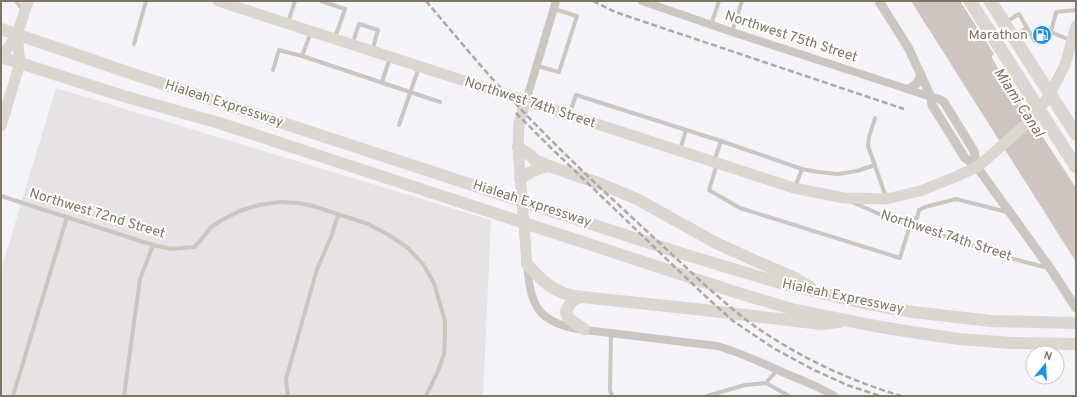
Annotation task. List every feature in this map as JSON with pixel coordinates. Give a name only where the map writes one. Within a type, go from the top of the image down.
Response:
[{"type":"highway","points":[[970,1],[1035,114],[1076,167]]},
{"type":"highway","points":[[990,1],[1076,134]]},
{"type":"main road","name":"Northwest 74th Street","points":[[218,1],[794,188],[844,198],[887,199],[920,191],[977,167],[1035,114],[1050,94],[1064,65],[1076,26]]},
{"type":"main road","points":[[1,57],[17,35],[26,6]]},
{"type":"main road","name":"Hialeah Expressway","points":[[1,29],[114,68],[688,255],[780,283],[821,294],[913,312],[991,321],[1076,323]]},
{"type":"main road","points":[[1,126],[20,63],[17,35]]},
{"type":"main road","name":"Hialeah Expressway","points":[[1,57],[120,96],[219,124],[795,310],[875,326],[959,339],[1011,343],[1076,344]]},
{"type":"main road","points":[[526,101],[520,123],[518,147],[527,264],[538,278],[549,286],[566,295],[580,297],[821,324],[848,321]]},
{"type":"main road","points":[[518,147],[535,160],[637,199],[716,243],[793,277],[821,294]]},
{"type":"main road","points":[[520,179],[534,170],[549,166]]},
{"type":"main road","points":[[580,297],[570,304],[566,313],[569,319],[584,329]]},
{"type":"street","name":"Northwest 75th Street","points":[[642,1],[931,98]]},
{"type":"street","points":[[879,1],[909,49],[931,98],[932,105],[965,158],[977,167],[1050,268],[1076,308]]},
{"type":"street","points":[[526,101],[555,5]]},
{"type":"street","points":[[909,90],[919,82],[921,74]]},
{"type":"street","points":[[527,264],[533,299],[539,310],[547,318],[557,324],[610,333],[717,346],[818,387],[834,396]]},
{"type":"lane","points":[[16,1],[26,6]]},
{"type":"lane","points":[[134,44],[146,1]]},
{"type":"lane","points":[[287,24],[295,1]]},
{"type":"lane","points":[[321,1],[345,9],[335,39]]},
{"type":"lane","points":[[711,25],[719,1]]},
{"type":"lane","points":[[732,32],[742,1]]},
{"type":"lane","points":[[537,66],[559,72],[577,16],[555,5]]},
{"type":"lane","points":[[1072,41],[1049,33],[1056,12],[1076,10]]},
{"type":"lane","points":[[1004,23],[1019,14],[1036,40]]},
{"type":"lane","points":[[352,45],[359,24],[378,30],[372,51]]},
{"type":"lane","points":[[1013,37],[1027,28]]},
{"type":"lane","points":[[302,56],[311,32]]},
{"type":"lane","points":[[273,70],[279,50],[302,56],[440,102]]},
{"type":"lane","points":[[382,82],[390,57]]},
{"type":"lane","points":[[399,125],[419,67]]},
{"type":"lane","points":[[569,115],[576,95],[722,141],[802,169],[838,174],[857,171],[875,165]]},
{"type":"lane","points":[[875,118],[869,137],[868,146],[887,199]]},
{"type":"lane","points":[[680,151],[686,130]]},
{"type":"lane","points":[[722,141],[709,190],[740,208],[900,258],[910,225]]},
{"type":"lane","points":[[794,188],[802,169]]},
{"type":"lane","name":"Northwest 72nd Street","points":[[1,196],[153,245],[171,249],[194,246],[211,228],[222,220],[259,204],[280,202],[298,203],[313,206],[368,224],[390,235],[408,248],[423,264],[434,283],[444,321],[446,337],[444,354],[426,396]]},
{"type":"lane","name":"Northwest 74th Street","points":[[844,198],[886,217],[1010,258],[1050,268]]},
{"type":"lane","points":[[898,221],[917,218],[919,210],[925,207],[956,199],[1009,212]]},
{"type":"lane","points":[[288,396],[286,379],[317,269],[338,215]]},
{"type":"lane","points":[[13,396],[67,217]]},
{"type":"lane","points":[[124,396],[140,279],[153,245]]},
{"type":"lane","points":[[610,333],[610,390],[612,396]]},
{"type":"lane","points":[[766,383],[778,370]]},
{"type":"lane","points":[[707,396],[745,385],[766,383],[789,396]]},
{"type":"shaded area","points":[[56,88],[491,220],[483,396],[1,396],[1,270]]},
{"type":"water","name":"Miami Canal","points":[[911,1],[960,1],[994,54],[992,58],[1012,94],[1020,102],[1076,188],[1076,262]]},
{"type":"railway","points":[[426,1],[491,78],[537,126],[609,196],[735,311],[763,332],[800,354],[860,382],[901,396]]},
{"type":"railway","points":[[593,1],[615,12],[904,109]]},
{"type":"railway","points":[[516,113],[702,293],[733,321],[775,349],[814,370],[847,385],[880,396]]},
{"type":"place","name":"Marathon","points":[[1042,35]]}]
